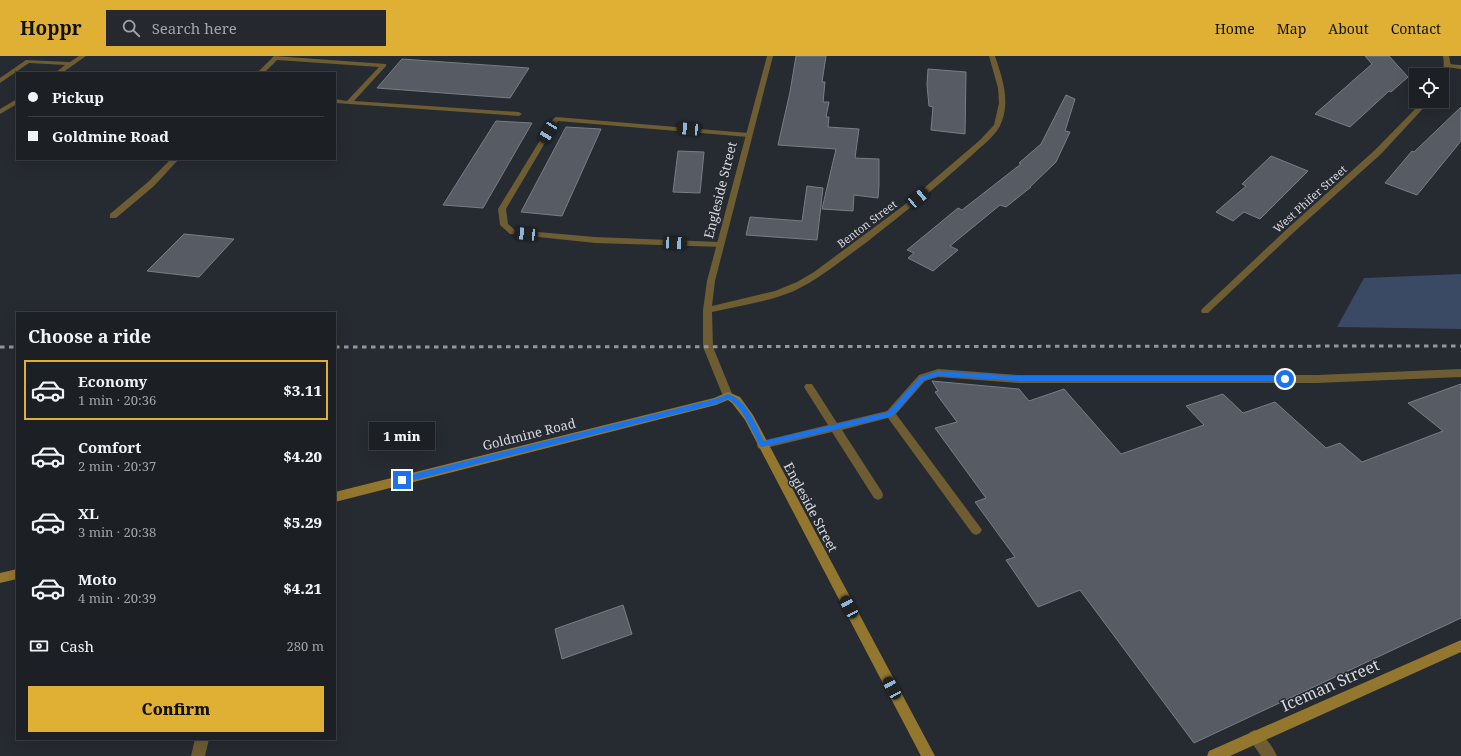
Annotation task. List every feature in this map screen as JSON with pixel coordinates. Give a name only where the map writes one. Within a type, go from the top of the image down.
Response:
[{"type":"main road","name":"Engleside Street","points":[[728,396],[736,400],[749,418],[928,756]]},
{"type":"main road","name":"Goldmine Road","points":[[336,497],[716,401],[728,396]]},
{"type":"main road","points":[[0,578],[16,574]]},
{"type":"main road","name":"Iceman Street","points":[[1214,756],[1461,646]]},
{"type":"street","points":[[60,72],[83,56]]},
{"type":"street","name":"Engleside Street","points":[[728,396],[708,347],[707,310],[711,282],[720,245],[770,56]]},
{"type":"street","name":"Benton Street","points":[[707,310],[775,295],[800,284],[837,260],[896,216],[960,162],[990,134],[999,123],[1003,104],[1001,83],[992,56]]},
{"type":"street","points":[[1446,56],[1448,66],[1461,67]]},
{"type":"street","points":[[261,72],[277,57],[384,65],[349,103]]},
{"type":"street","points":[[0,81],[28,60],[72,64]]},
{"type":"street","points":[[336,101],[519,114]]},
{"type":"street","points":[[0,112],[16,102]]},
{"type":"street","name":"West Phifer Street","points":[[1205,311],[1302,220],[1378,152],[1420,108]]},
{"type":"street","points":[[720,245],[595,240],[513,232],[504,224],[502,209],[556,119],[748,135]]},
{"type":"street","points":[[113,216],[151,184],[174,160]]},
{"type":"street","points":[[762,444],[890,414],[922,378],[938,374],[1019,379],[1142,379],[1317,378],[1461,373]]},
{"type":"street","points":[[809,387],[878,495]]},
{"type":"street","points":[[890,414],[976,530]]},
{"type":"street","points":[[1255,737],[1270,756]]},
{"type":"street","points":[[198,756],[202,740]]},
{"type":"shaded area","points":[[1461,274],[1461,329],[1337,327],[1364,278]]},
{"type":"building","points":[[796,56],[826,56],[822,82],[825,82],[823,102],[829,102],[826,117],[829,117],[828,127],[859,129],[855,158],[879,159],[878,198],[854,195],[853,211],[822,209],[836,149],[778,145],[790,92]]},
{"type":"building","points":[[1365,56],[1389,56],[1408,77],[1391,92],[1389,91],[1350,127],[1315,114],[1372,64]]},
{"type":"building","points":[[402,59],[529,68],[510,98],[377,88]]},
{"type":"building","points":[[928,69],[966,72],[965,134],[931,130],[933,107],[929,106],[927,85]]},
{"type":"building","points":[[1066,95],[1075,99],[1065,131],[1070,132],[1056,162],[1031,187],[1006,207],[1000,205],[950,246],[958,250],[933,271],[908,258],[914,253],[907,250],[958,208],[962,210],[1021,164],[1019,163],[1041,144]]},
{"type":"building","points":[[1461,107],[1461,141],[1417,195],[1385,183],[1412,151],[1414,152]]},
{"type":"building","points":[[496,121],[532,123],[483,208],[443,205]]},
{"type":"building","points":[[566,127],[601,129],[562,216],[521,212]]},
{"type":"building","points":[[678,151],[704,152],[700,193],[673,192]]},
{"type":"building","points":[[1271,156],[1308,171],[1260,219],[1244,212],[1233,221],[1216,212],[1246,186],[1242,184]]},
{"type":"building","points":[[807,186],[823,188],[817,240],[746,235],[750,217],[802,221]]},
{"type":"building","points":[[184,234],[234,239],[199,277],[147,271]]},
{"type":"building","points":[[932,381],[1019,389],[1029,401],[1064,389],[1121,454],[1204,425],[1186,406],[1223,394],[1243,413],[1275,402],[1326,448],[1340,443],[1362,462],[1443,431],[1408,403],[1461,384],[1461,618],[1194,743],[1080,590],[1038,607],[1006,560],[1015,557],[975,502],[986,498],[935,428],[957,422],[935,392],[938,391]]},
{"type":"building","points":[[623,605],[632,634],[562,659],[555,629]]},
{"type":"railway","points":[[336,347],[1461,346]]},
{"type":"railway","points":[[0,347],[16,347]]},
{"type":"route","points":[[402,480],[716,401],[728,396],[736,400],[749,418],[762,444],[890,414],[922,378],[938,374],[1019,379],[1285,379]]}]
